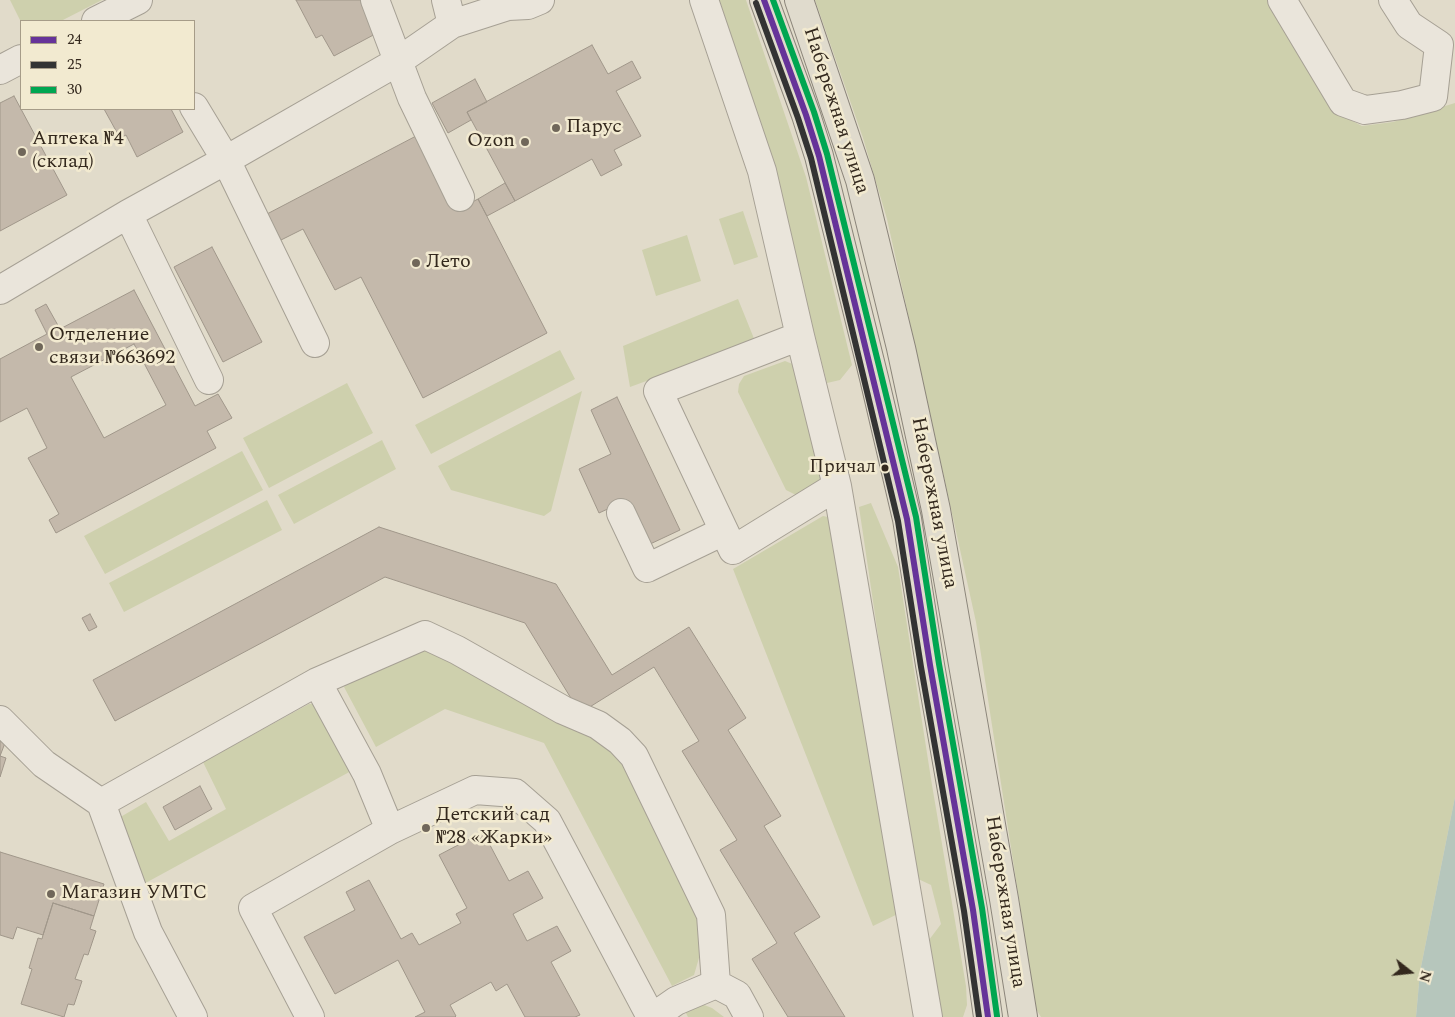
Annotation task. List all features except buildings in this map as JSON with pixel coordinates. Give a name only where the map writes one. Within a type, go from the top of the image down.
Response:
[{"type":"main road","name":"Набережная улица","points":[[764,0],[806,114],[819,156],[907,519],[930,665],[973,910],[988,1017]]},
{"type":"main road","name":"Набережная улица","points":[[799,0],[860,180],[901,348],[936,510],[983,775],[1023,1017]]},
{"type":"street","points":[[375,0],[412,98],[460,197]]},
{"type":"street","points":[[0,290],[128,214],[397,62],[449,12],[508,6],[528,6],[540,0]]},
{"type":"street","points":[[704,0],[762,171],[837,486],[928,1017]]},
{"type":"street","points":[[1282,0],[1343,102],[1365,110],[1402,105],[1433,97],[1439,45],[1409,25],[1393,0]]},
{"type":"street","points":[[99,20],[137,8]]},
{"type":"street","points":[[0,70],[20,60]]},
{"type":"street","points":[[195,109],[226,160],[315,344]]},
{"type":"street","points":[[128,214],[209,380]]},
{"type":"street","points":[[800,336],[658,391],[733,550],[837,486]]},
{"type":"street","points":[[620,513],[647,568],[724,532]]},
{"type":"street","points":[[101,803],[317,682],[425,635],[457,650],[563,710],[598,725],[620,741],[634,756],[711,915],[716,984]]},
{"type":"street","points":[[317,682],[367,774],[390,830]]},
{"type":"street","points":[[0,720],[44,764],[101,803],[148,932],[193,1017]]},
{"type":"street","points":[[951,779],[983,775]]},
{"type":"street","points":[[310,1017],[253,908],[390,830],[475,790],[515,793],[547,821],[652,1017],[676,1001],[716,984]]},
{"type":"street","points":[[716,984],[737,996],[749,1017]]},
{"type":"green space","points":[[10,0],[102,0],[63,20],[20,20]]},
{"type":"green space","points":[[714,0],[746,0],[806,177],[852,365],[840,380],[827,383],[772,170]]},
{"type":"green space","points":[[815,0],[1271,0],[1339,114],[1362,126],[1393,122],[1455,103],[1455,797],[1420,972],[1416,1017],[1041,1017],[1036,1009],[976,622],[887,219],[863,138]]},
{"type":"green space","points":[[743,211],[758,257],[734,265],[719,219]]},
{"type":"green space","points":[[687,235],[701,281],[656,296],[642,250]]},
{"type":"green space","points":[[738,299],[755,341],[630,387],[623,346]]},
{"type":"green space","points":[[560,350],[575,379],[431,454],[415,425]]},
{"type":"green space","points":[[785,361],[795,365],[826,480],[807,496],[796,495],[786,490],[738,392],[739,384],[744,376]]},
{"type":"green space","points":[[347,383],[373,433],[269,488],[243,438]]},
{"type":"green space","points":[[582,391],[551,511],[544,516],[451,490],[438,466]]},
{"type":"green space","points":[[382,440],[396,469],[294,524],[278,495]]},
{"type":"green space","points":[[242,451],[263,490],[105,574],[84,536]]},
{"type":"green space","points":[[267,500],[282,530],[124,612],[109,583]]},
{"type":"green space","points":[[871,503],[898,567],[966,986],[967,1005],[963,1017],[938,1017],[926,944],[941,924],[931,885],[914,877],[859,507]]},
{"type":"green space","points":[[823,516],[833,518],[906,910],[873,926],[733,569]]},
{"type":"green space","points":[[425,649],[436,650],[626,756],[701,920],[701,951],[694,975],[672,986],[544,743],[445,709],[376,747],[344,687],[351,679]]},
{"type":"green space","points":[[309,704],[315,704],[353,770],[140,886],[112,822],[146,802],[169,841],[226,809],[203,762]]},
{"type":"green space","points":[[694,1001],[712,1008],[724,1017],[688,1017],[681,1003]]},
{"type":"shaded area","points":[[1455,797],[1455,1017],[1416,1017],[1420,972]]},
{"type":"transit line","name":"24","points":[[764,0],[819,156],[907,519],[930,665],[973,910],[988,1017]]},
{"type":"transit line","name":"30","points":[[773,0],[814,112],[827,154],[916,517],[939,664],[982,908],[997,1016]]},
{"type":"transit line","name":"25","points":[[756,3],[811,158],[898,521],[921,667],[964,911],[979,1017]]},
{"type":"place","name":"Парус","points":[[556,128]]},
{"type":"place","name":"Ozon","points":[[525,142]]},
{"type":"place","name":"Аптека №4 (склад)","points":[[22,152]]},
{"type":"place","name":"Лето","points":[[416,263]]},
{"type":"place","name":"Отделение связи №663692","points":[[39,347]]},
{"type":"place","name":"Причал","points":[[885,468]]},
{"type":"place","name":"Детский сад №28 «Жарки»","points":[[426,828]]},
{"type":"place","name":"Магазин УМТС","points":[[51,894]]}]
